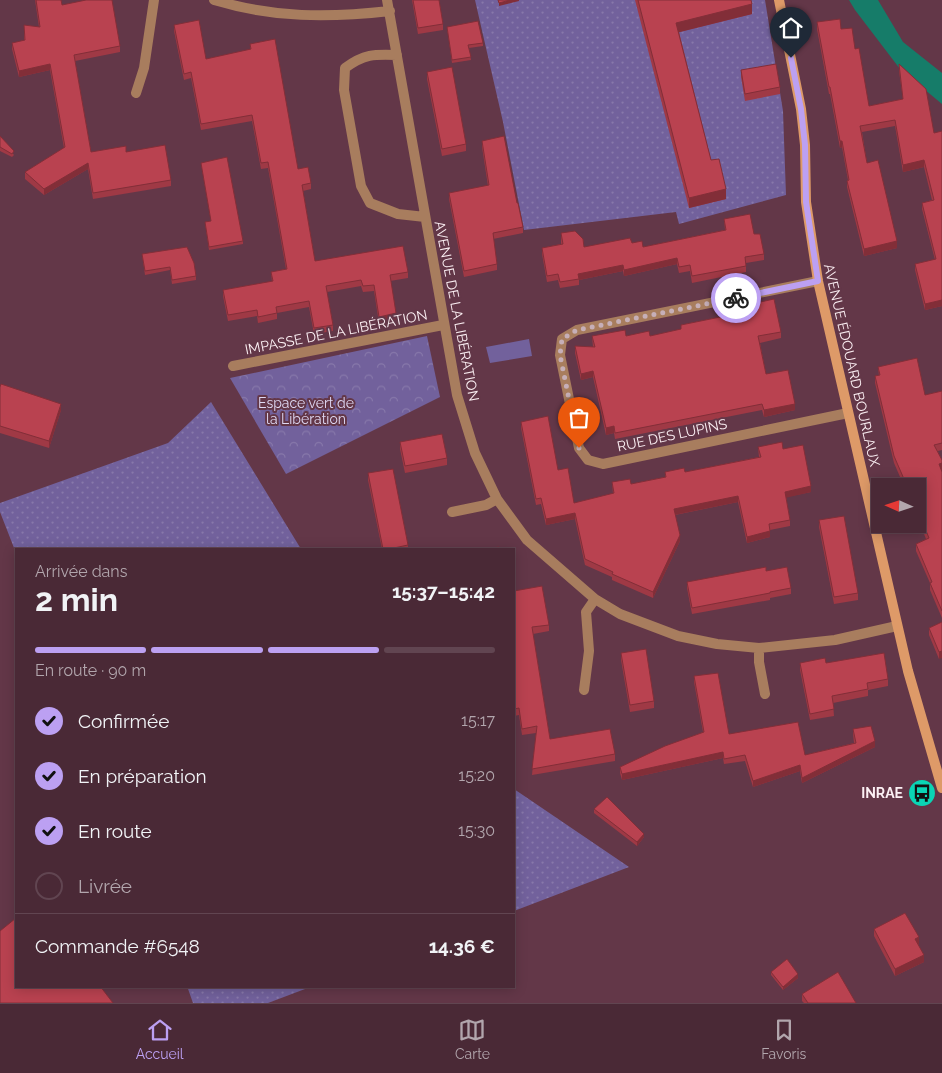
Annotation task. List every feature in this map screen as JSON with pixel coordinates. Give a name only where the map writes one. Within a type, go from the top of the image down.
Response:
[{"type":"street","points":[[136,93],[144,68],[154,0]]},
{"type":"street","points":[[214,0],[233,6],[286,16],[351,16],[390,11]]},
{"type":"street","name":"AVENUE DE LA LIBÉRATION","points":[[387,0],[443,325],[457,395],[472,445],[497,499],[527,540],[595,599],[620,614],[678,636],[717,644],[759,648],[835,640],[897,626]]},
{"type":"street","name":"AVENUE ÉDOUARD BOURLAUX","points":[[779,0],[801,109],[805,145],[806,202],[818,281],[908,671],[942,788]]},
{"type":"street","points":[[397,55],[371,54],[357,59],[345,68],[344,90],[361,186],[370,203],[398,214],[425,217]]},
{"type":"street","name":"RUE DES LUPINS","points":[[818,281],[577,330],[562,339],[560,355],[579,448],[588,460],[603,464],[848,413]]},
{"type":"street","name":"IMPASSE DE LA LIBÉRATION","points":[[233,366],[443,325]]},
{"type":"street","points":[[452,512],[486,505],[497,499]]},
{"type":"street","points":[[584,690],[589,651],[586,612],[595,599]]},
{"type":"street","points":[[759,648],[759,662],[765,694]]},
{"type":"green space","points":[[475,0],[765,0],[783,111],[786,195],[679,224],[676,212],[524,230],[503,122]]},
{"type":"green space","name":"Espace vert de la Libération","points":[[427,336],[440,397],[286,474],[230,378]]},
{"type":"green space","points":[[529,339],[532,356],[490,363],[486,347]]},
{"type":"green space","points":[[211,402],[300,548],[15,548],[15,550],[0,512],[0,503],[168,443]]},
{"type":"green space","points":[[515,790],[629,867],[515,911]]},
{"type":"green space","points":[[188,988],[308,988],[268,1003],[193,1003]]},
{"type":"shaded area","points":[[849,0],[878,0],[903,42],[942,73],[942,104],[900,69]]},
{"type":"building","points":[[36,0],[61,0],[62,5],[86,0],[112,0],[120,46],[74,55],[91,152],[126,146],[126,152],[165,145],[171,180],[93,193],[88,163],[44,189],[25,172],[65,147],[50,64],[19,71],[12,43],[25,40],[24,25],[40,27]]},
{"type":"building","points":[[413,0],[439,0],[443,24],[418,28]]},
{"type":"building","points":[[498,0],[510,0],[499,3]]},
{"type":"building","points":[[638,0],[751,0],[752,4],[676,23],[711,160],[719,159],[726,189],[689,198]]},
{"type":"building","points":[[840,19],[841,29],[852,28],[855,49],[859,48],[869,106],[903,99],[899,64],[926,89],[934,133],[942,131],[942,300],[925,304],[915,264],[936,259],[922,203],[934,200],[924,160],[903,165],[895,120],[860,126],[867,163],[878,160],[897,241],[864,249],[847,181],[849,180],[842,141],[840,141],[817,22]]},
{"type":"building","points":[[199,20],[206,59],[251,49],[250,44],[275,39],[298,169],[308,167],[311,183],[302,185],[315,261],[403,246],[408,272],[390,275],[396,313],[379,317],[374,285],[363,286],[361,280],[326,286],[333,325],[314,328],[309,301],[276,307],[277,313],[258,317],[257,310],[228,315],[223,290],[273,281],[271,272],[287,269],[268,162],[261,163],[252,115],[201,124],[191,72],[184,74],[174,25]]},
{"type":"building","points":[[478,21],[483,43],[468,45],[471,57],[452,60],[447,27]]},
{"type":"building","points":[[776,64],[780,87],[745,94],[741,70]]},
{"type":"building","points":[[452,67],[466,144],[442,149],[427,72]]},
{"type":"building","points":[[0,136],[14,151],[12,154],[0,147]]},
{"type":"building","points":[[504,136],[523,227],[493,233],[497,264],[464,271],[449,193],[489,185],[482,141]]},
{"type":"building","points":[[227,157],[243,241],[209,247],[205,222],[211,221],[201,163]]},
{"type":"building","points":[[750,214],[754,234],[760,234],[764,254],[745,257],[746,266],[692,276],[690,265],[679,267],[677,258],[624,270],[623,265],[578,274],[579,279],[560,282],[558,274],[547,276],[542,248],[563,244],[561,233],[575,231],[583,239],[584,247],[630,238],[632,243],[642,241],[643,247],[726,230],[724,219]]},
{"type":"building","points":[[187,247],[194,263],[196,276],[172,280],[170,267],[145,271],[142,254]]},
{"type":"building","points":[[774,299],[781,332],[758,336],[766,374],[788,370],[795,404],[764,410],[762,404],[615,433],[614,426],[606,428],[593,371],[581,374],[575,346],[595,347],[592,336],[625,330],[626,336],[649,331],[650,336],[681,329],[681,325],[735,314],[743,311],[742,306]]},
{"type":"building","points":[[917,358],[925,395],[942,391],[942,443],[934,445],[942,460],[942,463],[939,464],[942,472],[942,611],[916,544],[929,538],[926,531],[926,478],[904,478],[894,456],[875,376],[880,375],[878,367]]},
{"type":"building","points":[[1,384],[61,404],[49,441],[0,426]]},
{"type":"building","points":[[548,416],[558,470],[568,468],[574,503],[614,493],[612,482],[630,479],[631,484],[666,477],[665,472],[684,468],[685,472],[761,457],[758,447],[782,442],[783,449],[803,445],[811,486],[785,492],[790,520],[769,524],[770,531],[747,537],[738,496],[674,509],[680,535],[653,592],[612,574],[613,572],[585,559],[575,513],[546,519],[541,498],[536,499],[521,422]]},
{"type":"building","points":[[442,434],[447,458],[405,466],[400,442]]},
{"type":"building","points":[[393,469],[408,545],[383,548],[368,473]]},
{"type":"building","points":[[844,516],[858,593],[834,597],[819,520]]},
{"type":"building","points":[[766,567],[766,571],[787,567],[791,588],[692,608],[687,582]]},
{"type":"building","points":[[542,586],[549,625],[532,627],[550,739],[610,729],[615,754],[532,769],[537,726],[522,729],[519,708],[515,709],[515,591]]},
{"type":"building","points":[[942,622],[942,651],[939,652],[929,628]]},
{"type":"building","points":[[646,649],[654,701],[630,705],[621,653]]},
{"type":"building","points":[[884,653],[888,679],[867,683],[868,689],[832,696],[834,709],[810,714],[800,663],[825,658],[826,663]]},
{"type":"building","points":[[718,673],[729,734],[798,722],[805,755],[856,743],[853,729],[871,726],[875,741],[802,778],[800,765],[753,781],[745,755],[724,759],[723,752],[622,774],[620,767],[665,746],[704,732],[694,676]]},
{"type":"building","points":[[607,797],[644,834],[637,842],[594,809]]},
{"type":"building","points":[[905,913],[919,937],[915,939],[924,955],[895,969],[874,929]]},
{"type":"building","points":[[15,919],[15,988],[102,988],[113,1003],[0,1003],[0,931]]},
{"type":"building","points":[[787,959],[798,974],[783,987],[771,972]]},
{"type":"building","points":[[838,972],[856,1003],[808,1003],[802,994]]},
{"type":"way so far","points":[[579,448],[560,355],[562,339],[577,330],[736,298]]},
{"type":"place","name":"INRAE","points":[[922,793]]},
{"type":"route","points":[[736,298],[818,281],[806,202],[805,145],[801,109],[791,58]]}]
